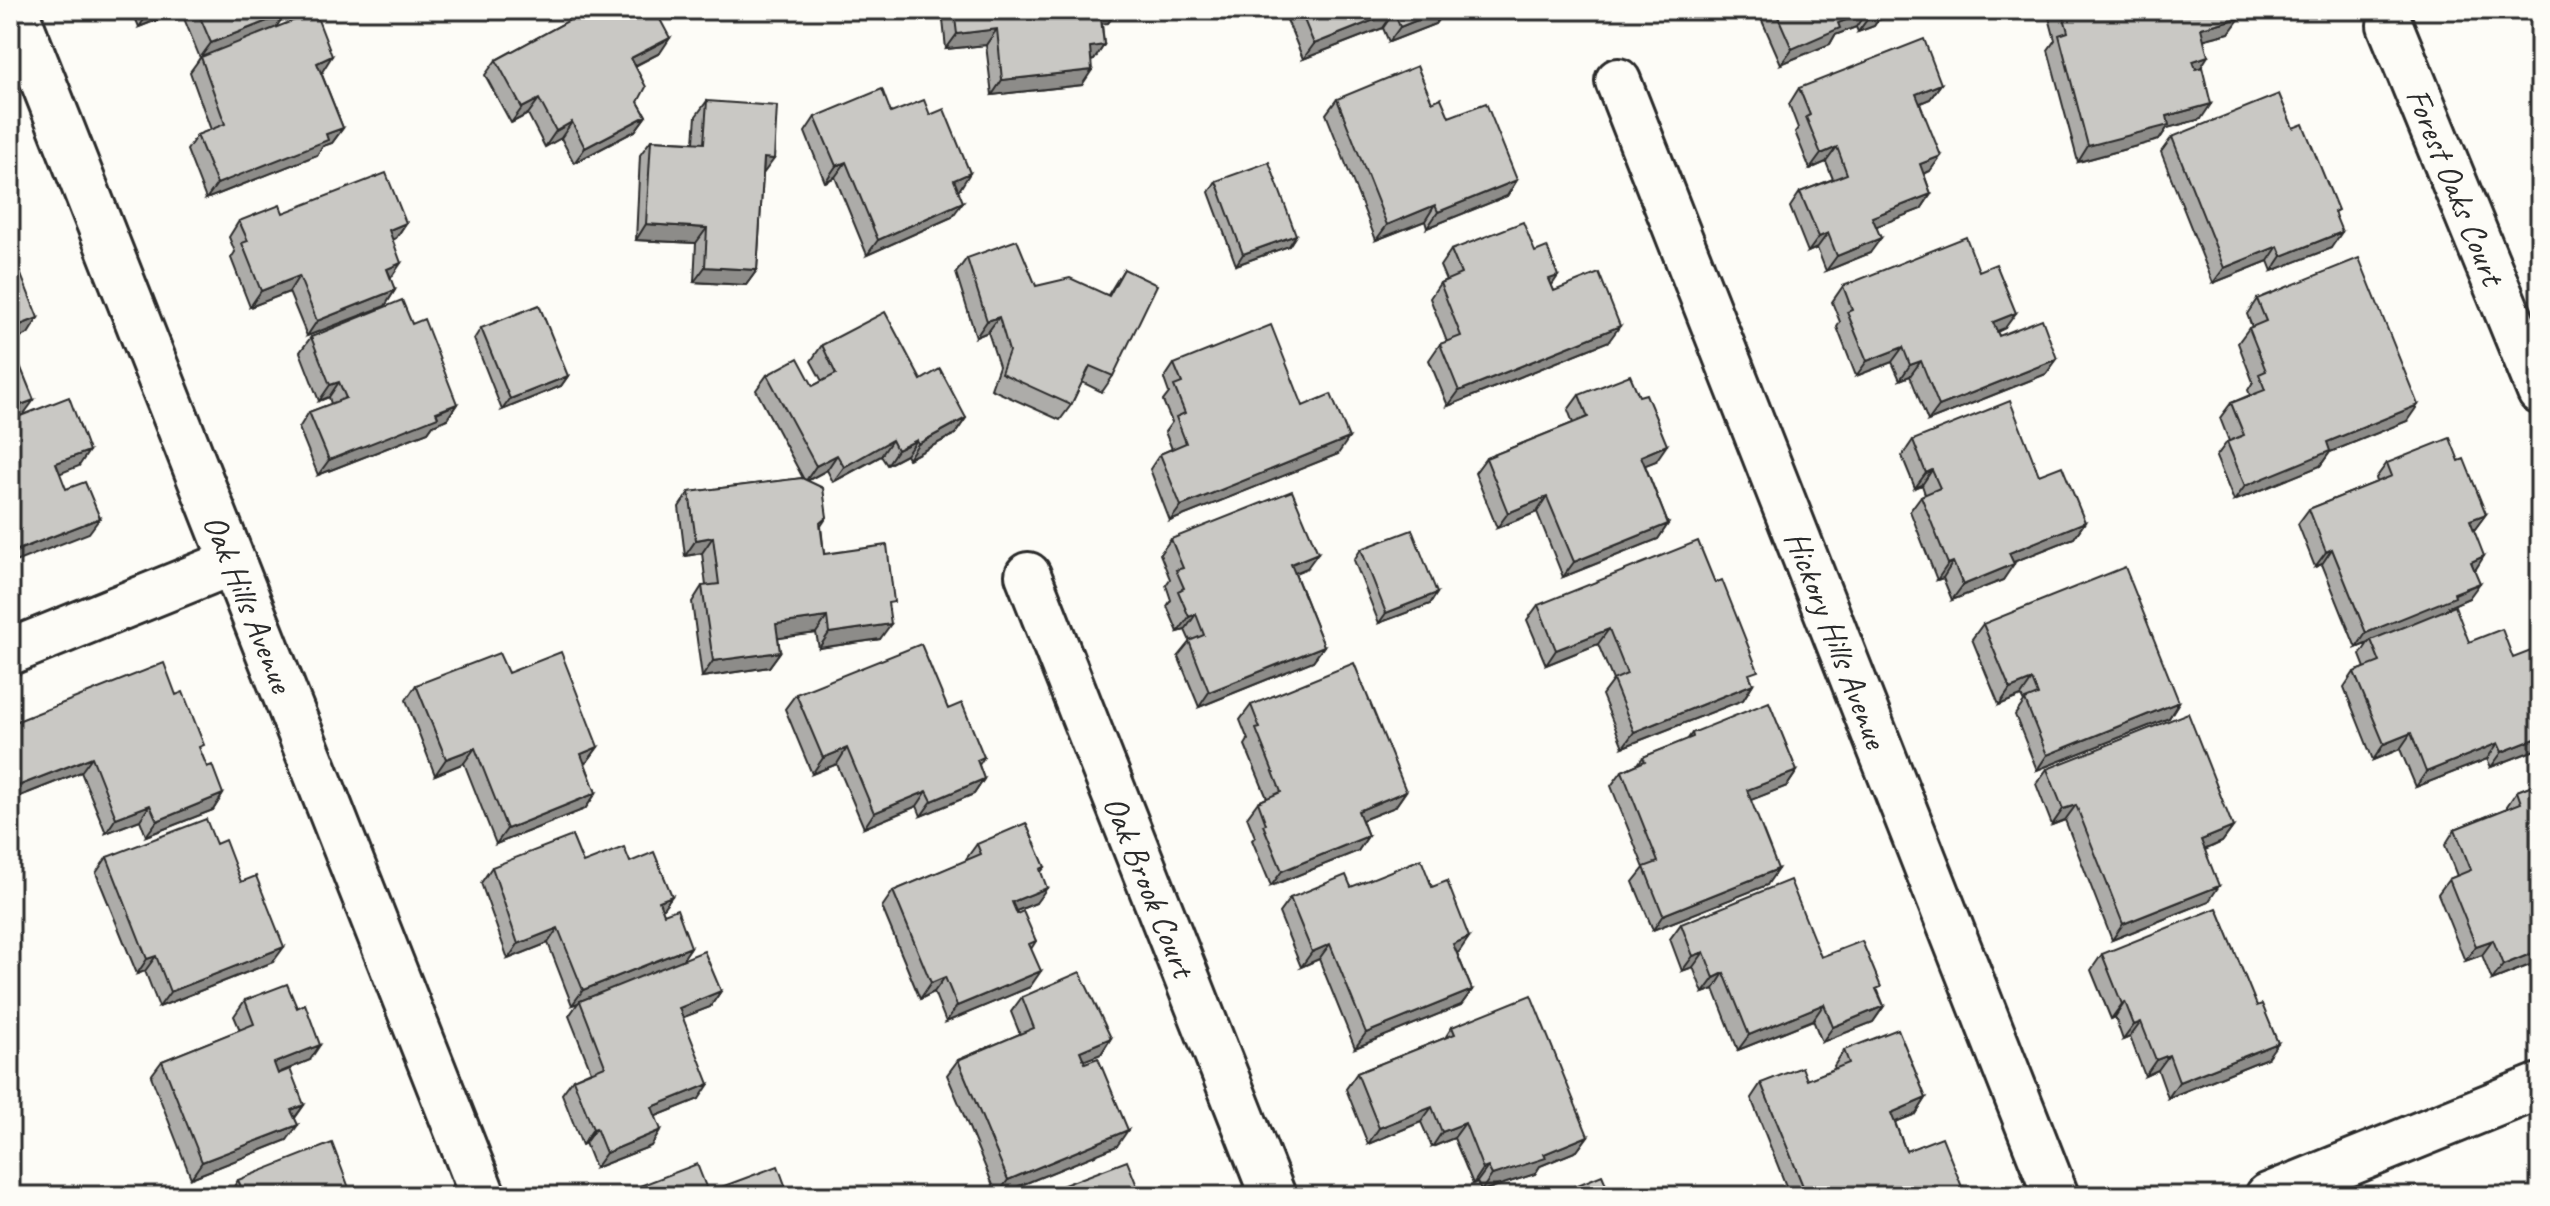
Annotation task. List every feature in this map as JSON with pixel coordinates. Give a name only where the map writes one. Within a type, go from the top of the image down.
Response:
[{"type":"street","name":"Oak Hills Avenue","points":[[15,10],[483,1196]]},
{"type":"street","name":"Forest Oaks Court","points":[[2390,25],[2540,392]]},
{"type":"street","name":"Hickory Hills Avenue","points":[[1618,81],[2056,1196]]},
{"type":"street","points":[[10,652],[233,562]]},
{"type":"street","name":"Oak Brook Court","points":[[1028,575],[1273,1196]]},
{"type":"street","points":[[2268,1196],[2540,1086]]},
{"type":"building","points":[[197,10],[284,10],[285,14],[211,43]]},
{"type":"building","points":[[588,10],[655,10],[670,38],[631,58],[646,87],[638,102],[646,116],[585,148],[572,122],[556,131],[539,99],[522,108],[496,60]]},
{"type":"building","points":[[954,10],[1100,10],[1104,45],[1090,47],[1092,70],[1002,80],[997,29],[957,34]]},
{"type":"building","points":[[1300,10],[1442,10],[1400,27],[1394,12],[1314,44]]},
{"type":"building","points":[[1775,10],[1884,11],[1869,17],[1866,12],[1838,23],[1840,28],[1792,49]]},
{"type":"building","points":[[2062,10],[2238,10],[2240,18],[2201,28],[2208,56],[2193,61],[2196,69],[2202,67],[2211,104],[2167,116],[2169,125],[2088,146],[2059,35],[2068,32]]},
{"type":"building","points":[[315,12],[332,56],[317,63],[343,128],[326,134],[328,140],[217,184],[197,135],[225,124],[201,57]]},
{"type":"building","points":[[1924,39],[1941,84],[1916,94],[1941,156],[1920,164],[1931,194],[1872,217],[1881,238],[1837,256],[1828,233],[1819,237],[1800,192],[1847,174],[1837,147],[1821,154],[1806,117],[1810,115],[1799,88]]},
{"type":"building","points":[[1417,66],[1432,102],[1441,98],[1449,117],[1486,103],[1517,180],[1438,212],[1435,205],[1387,225],[1337,99]]},
{"type":"building","points":[[882,89],[891,113],[924,100],[930,115],[944,109],[970,173],[954,180],[963,202],[878,240],[846,162],[836,166],[815,117]]},
{"type":"building","points":[[2279,94],[2293,128],[2303,124],[2338,210],[2334,212],[2342,232],[2282,256],[2278,246],[2224,268],[2172,137]]},
{"type":"building","points":[[707,101],[777,106],[774,159],[764,158],[757,270],[705,267],[707,228],[646,224],[651,140],[704,143]]},
{"type":"building","points":[[1269,162],[1296,235],[1243,254],[1216,181]]},
{"type":"building","points":[[386,173],[406,223],[389,230],[401,263],[387,269],[395,290],[317,321],[299,276],[261,291],[242,243],[248,241],[239,221],[280,205],[283,213]]},
{"type":"building","points":[[1523,222],[1535,252],[1547,247],[1558,276],[1549,279],[1554,291],[1599,273],[1620,326],[1459,391],[1440,344],[1461,336],[1440,283],[1461,274],[1451,250]]},
{"type":"building","points":[[1966,237],[1979,271],[1996,264],[2016,313],[1993,322],[1999,336],[2042,319],[2057,359],[1939,406],[1921,361],[1910,365],[1903,347],[1867,361],[1847,312],[1852,310],[1843,286]]},
{"type":"building","points":[[1017,240],[1036,286],[1070,278],[1109,296],[1124,269],[1157,285],[1113,376],[1090,366],[1071,405],[1001,373],[1009,351],[999,317],[987,321],[967,258]]},
{"type":"building","points":[[2359,258],[2418,405],[2327,442],[2330,451],[2245,486],[2227,442],[2244,435],[2231,403],[2265,390],[2259,374],[2266,371],[2249,328],[2266,321],[2257,299]]},
{"type":"building","points":[[18,267],[38,318],[10,329],[10,271]]},
{"type":"building","points":[[402,300],[412,324],[424,319],[457,404],[436,412],[438,417],[329,460],[309,412],[346,398],[339,382],[330,385],[311,337]]},
{"type":"building","points":[[539,305],[568,376],[510,399],[481,328]]},
{"type":"building","points":[[885,312],[921,380],[940,369],[966,418],[918,444],[917,440],[897,450],[892,440],[844,467],[837,455],[816,466],[767,375],[798,358],[813,386],[836,374],[822,345]]},
{"type":"building","points":[[1271,325],[1303,406],[1331,394],[1349,438],[1181,506],[1160,454],[1186,443],[1176,417],[1185,413],[1174,386],[1182,383],[1174,364]]},
{"type":"building","points":[[10,341],[34,400],[10,409]]},
{"type":"building","points":[[1630,375],[1639,396],[1646,394],[1667,445],[1641,456],[1668,524],[1574,562],[1547,497],[1508,513],[1486,458],[1588,417],[1579,395]]},
{"type":"building","points":[[69,397],[89,451],[56,463],[66,489],[85,482],[100,518],[10,553],[10,420]]},
{"type":"building","points":[[2010,401],[2039,475],[2062,466],[2085,522],[2009,553],[2014,564],[1963,585],[1953,562],[1948,564],[1921,496],[1940,488],[1932,470],[1926,473],[1913,440]]},
{"type":"building","points":[[2450,438],[2459,461],[2464,459],[2486,514],[2470,520],[2484,556],[2471,562],[2480,583],[2454,593],[2455,597],[2366,633],[2332,549],[2326,552],[2309,509],[2392,476],[2387,463]]},
{"type":"building","points":[[802,478],[823,488],[827,517],[820,523],[824,554],[887,545],[894,602],[888,603],[891,624],[829,633],[827,617],[776,624],[780,652],[713,661],[702,586],[719,584],[713,537],[696,540],[689,492]]},
{"type":"building","points":[[1292,491],[1318,553],[1291,564],[1324,646],[1209,692],[1189,641],[1204,635],[1196,614],[1189,617],[1178,591],[1184,588],[1176,570],[1183,568],[1171,539]]},
{"type":"building","points":[[1412,530],[1437,593],[1386,613],[1361,549]]},
{"type":"building","points":[[1698,541],[1715,583],[1722,580],[1758,671],[1749,674],[1753,684],[1634,732],[1613,680],[1627,674],[1609,629],[1556,650],[1538,605]]},
{"type":"building","points":[[2125,567],[2179,702],[2047,755],[2025,700],[2038,695],[2032,680],[2010,689],[1983,624]]},
{"type":"building","points":[[2455,606],[2469,642],[2502,629],[2513,658],[2536,649],[2540,658],[2540,737],[2502,752],[2498,743],[2426,772],[2411,733],[2384,744],[2354,672],[2380,662],[2371,640]]},
{"type":"building","points":[[921,644],[948,709],[962,703],[984,757],[977,760],[984,779],[932,801],[927,791],[874,813],[847,748],[823,758],[796,694]]},
{"type":"building","points":[[561,652],[598,747],[581,754],[596,793],[507,829],[475,748],[446,759],[416,685],[499,653],[508,673]]},
{"type":"building","points":[[164,663],[176,695],[183,692],[204,745],[199,747],[207,767],[212,765],[223,794],[157,821],[150,805],[116,818],[92,757],[10,789],[10,724]]},
{"type":"building","points":[[1354,663],[1406,791],[1358,811],[1368,836],[1282,871],[1263,825],[1266,824],[1258,802],[1281,792],[1256,729],[1260,728],[1251,705]]},
{"type":"building","points":[[1769,702],[1797,771],[1747,790],[1778,869],[1663,915],[1644,867],[1658,862],[1622,771],[1645,761],[1643,757],[1693,737],[1692,733]]},
{"type":"building","points":[[2188,713],[2233,827],[2201,840],[2219,886],[2123,924],[2076,805],[2063,809],[2047,769]]},
{"type":"building","points":[[2540,782],[2540,950],[2503,965],[2493,940],[2476,946],[2449,879],[2471,870],[2455,829],[2521,803],[2517,791]]},
{"type":"building","points":[[206,819],[216,844],[225,840],[241,882],[256,876],[284,947],[170,992],[156,956],[147,959],[107,857]]},
{"type":"building","points":[[1026,823],[1045,867],[1040,869],[1047,888],[1012,902],[1017,914],[1023,911],[1036,941],[1029,944],[1041,971],[957,1006],[945,977],[931,983],[893,891],[981,854],[977,844]]},
{"type":"building","points":[[572,836],[583,863],[624,847],[630,862],[654,852],[672,896],[659,901],[664,914],[677,909],[691,947],[583,990],[558,928],[518,944],[492,867]]},
{"type":"building","points":[[1421,859],[1432,887],[1447,881],[1469,937],[1453,944],[1472,990],[1366,1033],[1330,944],[1312,952],[1290,898],[1346,875],[1351,887]]},
{"type":"building","points":[[1790,880],[1821,957],[1862,941],[1881,987],[1876,989],[1884,1006],[1833,1027],[1824,1004],[1749,1035],[1724,973],[1714,978],[1704,952],[1693,956],[1681,924]]},
{"type":"building","points":[[2217,908],[2257,1006],[2262,1004],[2278,1043],[2179,1082],[2169,1055],[2156,1060],[2141,1022],[2134,1025],[2102,954]]},
{"type":"building","points":[[704,951],[721,991],[679,1008],[709,1084],[652,1107],[661,1130],[606,1153],[573,1079],[605,1066],[580,1001]]},
{"type":"building","points":[[1080,972],[1111,1038],[1080,1051],[1085,1063],[1098,1058],[1128,1130],[1008,1180],[958,1060],[1034,1028],[1022,997]]},
{"type":"building","points":[[287,984],[297,1008],[305,1004],[320,1045],[274,1063],[278,1074],[290,1069],[304,1105],[291,1110],[298,1125],[202,1162],[162,1061],[254,1024],[245,1000]]},
{"type":"building","points":[[1531,995],[1588,1136],[1544,1154],[1546,1158],[1492,1175],[1488,1167],[1483,1169],[1465,1123],[1442,1132],[1432,1107],[1379,1128],[1357,1073],[1455,1034],[1452,1027]]},
{"type":"building","points":[[1898,1029],[1926,1098],[1891,1113],[1906,1151],[1942,1137],[1962,1187],[1941,1196],[1807,1196],[1761,1083],[1802,1067],[1807,1080],[1849,1063],[1844,1050]]},
{"type":"building","points":[[332,1143],[352,1196],[245,1196],[238,1180]]},
{"type":"building","points":[[1127,1161],[1141,1196],[1035,1196]]},
{"type":"building","points":[[697,1164],[708,1192],[778,1166],[789,1196],[619,1194]]},
{"type":"building","points":[[1602,1175],[1611,1196],[1551,1196]]}]
